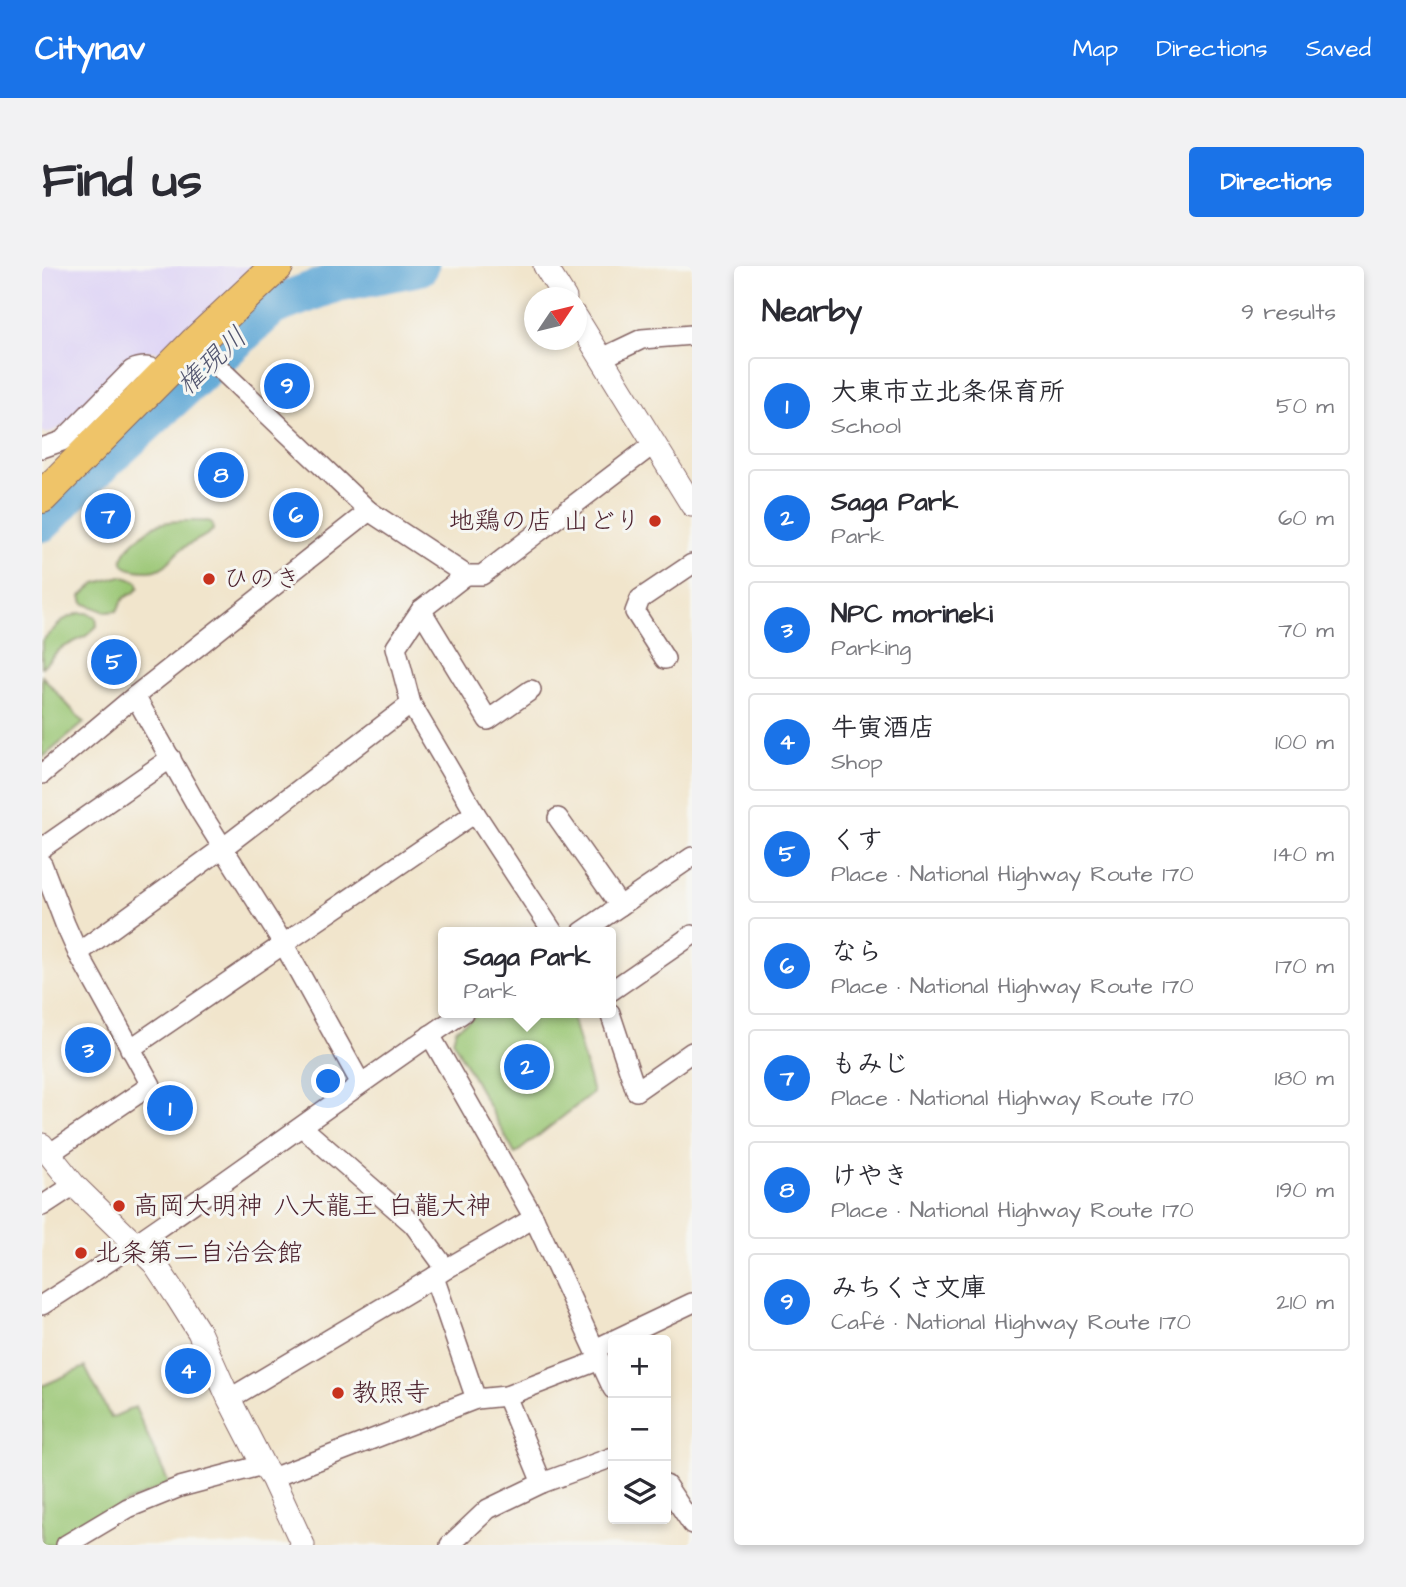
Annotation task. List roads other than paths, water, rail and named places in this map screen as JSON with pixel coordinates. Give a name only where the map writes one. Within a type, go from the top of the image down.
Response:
[{"type":"highway","points":[[42,497],[277,266]]},
{"type":"street","points":[[546,268],[558,287]]},
{"type":"street","points":[[587,334],[648,448],[692,505]]},
{"type":"street","points":[[602,358],[642,340],[692,335]]},
{"type":"street","points":[[197,347],[369,511],[466,575],[482,575],[648,448]]},
{"type":"street","points":[[42,448],[62,442],[132,370],[150,366],[165,375]]},
{"type":"street","points":[[42,774],[135,696],[369,511]]},
{"type":"street","points":[[665,659],[635,612],[640,599],[692,564]]},
{"type":"street","points":[[466,575],[421,610],[396,647],[411,704],[475,813],[550,927]]},
{"type":"street","points":[[421,610],[488,720],[531,690]]},
{"type":"street","points":[[135,696],[201,813],[283,943],[360,1082]]},
{"type":"street","points":[[78,953],[224,847],[411,704]]},
{"type":"street","points":[[42,848],[171,758]]},
{"type":"street","points":[[130,1049],[475,813]]},
{"type":"street","points":[[558,818],[620,906]]},
{"type":"street","points":[[589,927],[692,857]]},
{"type":"street","points":[[42,864],[78,953],[151,1085],[46,1149],[74,1185],[155,1264],[191,1320],[303,1545]]},
{"type":"street","points":[[616,988],[692,935]]},
{"type":"street","points":[[42,1305],[135,1245],[302,1127],[360,1082],[456,1018]]},
{"type":"street","points":[[612,1018],[636,1091],[692,1052]]},
{"type":"street","points":[[430,1035],[534,1218],[608,1378]]},
{"type":"street","points":[[302,1127],[413,1224],[440,1273],[476,1399]]},
{"type":"street","points":[[42,1206],[74,1185]]},
{"type":"street","points":[[229,1399],[534,1218]]},
{"type":"street","points":[[66,1545],[128,1508],[180,1487],[267,1472],[476,1399],[506,1395],[597,1354],[692,1303]]},
{"type":"street","points":[[506,1395],[542,1483]]},
{"type":"street","points":[[450,1545],[488,1509],[542,1483],[608,1459]]},
{"type":"street","points":[[671,1492],[692,1524]]},
{"type":"waterway","name":"権現川","points":[[42,522],[77,486],[272,306],[337,282],[419,266]]},
{"type":"place","name":"みちくさ文庫","points":[[287,386]]},
{"type":"place","name":"けやき","points":[[221,475]]},
{"type":"place","name":"なら","points":[[296,515]]},
{"type":"place","name":"もみじ","points":[[108,516]]},
{"type":"place","name":"地鶏の店 山どり","points":[[655,521]]},
{"type":"place","name":"ひのき","points":[[209,579]]},
{"type":"place","name":"くす","points":[[114,662]]},
{"type":"place","name":"NPC morineki","points":[[88,1050]]},
{"type":"place","name":"Saga Park","points":[[527,1067]]},
{"type":"place","name":"大東市立北条保育所","points":[[170,1108]]},
{"type":"place","name":"高岡大明神 八大龍王 白龍大神","points":[[119,1206]]},
{"type":"place","name":"北条第二自治会館","points":[[81,1253]]},
{"type":"place","name":"牛寅酒店","points":[[188,1371]]},
{"type":"place","name":"教照寺","points":[[338,1393]]}]
